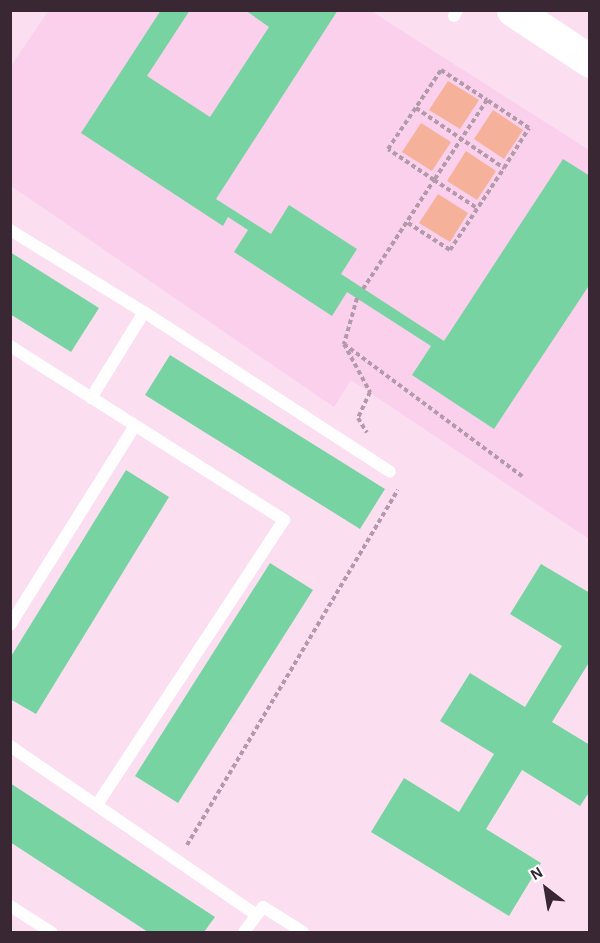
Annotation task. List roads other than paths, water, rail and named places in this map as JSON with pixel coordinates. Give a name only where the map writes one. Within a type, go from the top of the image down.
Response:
[{"type":"street","points":[[513,10],[590,61]]},
{"type":"lane","points":[[10,230],[144,312],[390,472]]},
{"type":"lane","points":[[91,398],[144,312]]},
{"type":"lane","points":[[10,346],[284,520],[97,805]]},
{"type":"lane","points":[[10,625],[135,426]]},
{"type":"lane","points":[[10,746],[257,915]]},
{"type":"lane","points":[[10,906],[51,933]]},
{"type":"lane","points":[[244,933],[263,907],[303,933]]}]
